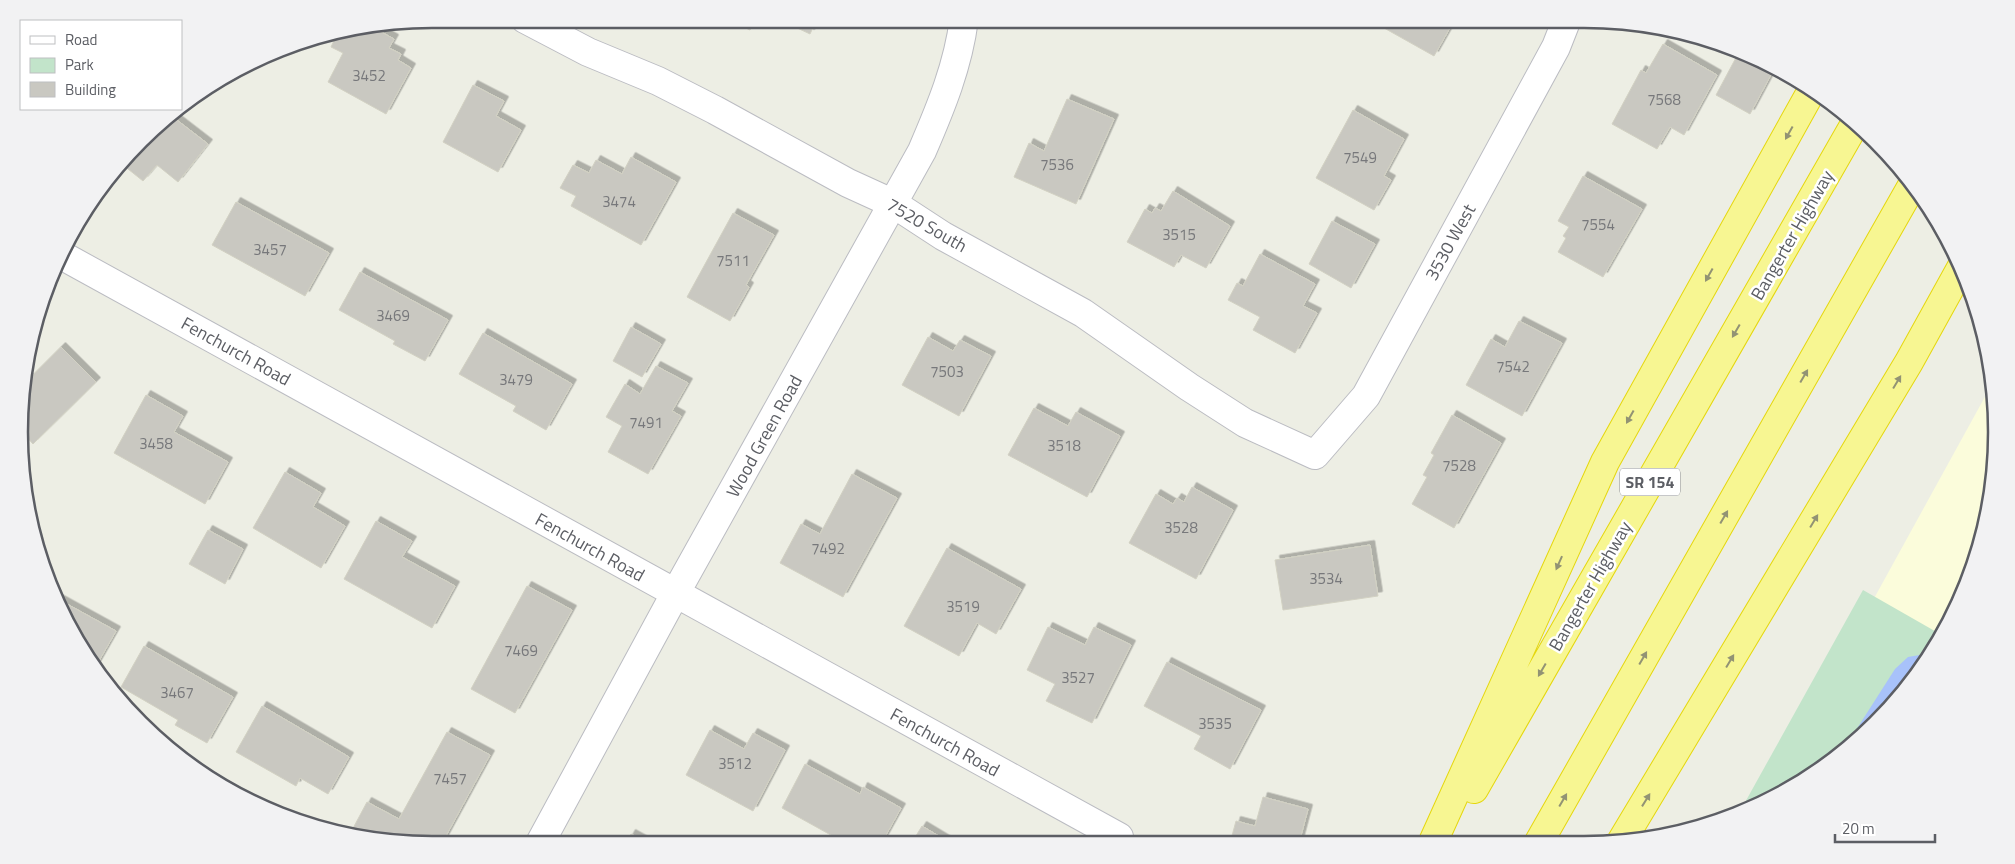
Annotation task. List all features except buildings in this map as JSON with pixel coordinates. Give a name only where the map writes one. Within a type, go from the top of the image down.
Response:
[{"type":"highway","points":[[1436,836],[1605,462],[1808,96]]},
{"type":"highway","name":"Bangerter Highway","points":[[1446,836],[1852,130]]},
{"type":"highway","points":[[1542,836],[1908,192]]},
{"type":"highway","points":[[1626,834],[1909,362],[1957,276]]},
{"type":"street","name":"7520 South","points":[[542,28],[588,52],[658,81],[848,183],[894,204],[943,236],[1083,312],[1189,387],[1245,423],[1315,455]]},
{"type":"street","name":"Wood Green Road","points":[[545,836],[675,594],[922,151],[946,96],[961,44],[963,28]]},
{"type":"street","name":"3530 West","points":[[1315,455],[1366,396],[1556,47],[1563,28]]},
{"type":"street","name":"Fenchurch Road","points":[[67,258],[1117,836]]},
{"type":"shaded area","points":[[1986,395],[1987,458],[1980,511],[1966,562],[1946,611],[1919,657],[1904,678],[1869,718],[1829,753],[1768,792]]},
{"type":"green space","points":[[1863,590],[1935,631],[1904,678],[1887,699],[1850,736],[1808,768],[1745,803]]},
{"type":"water","points":[[1920,655],[1887,699],[1856,731],[1895,669],[1908,657]]}]
